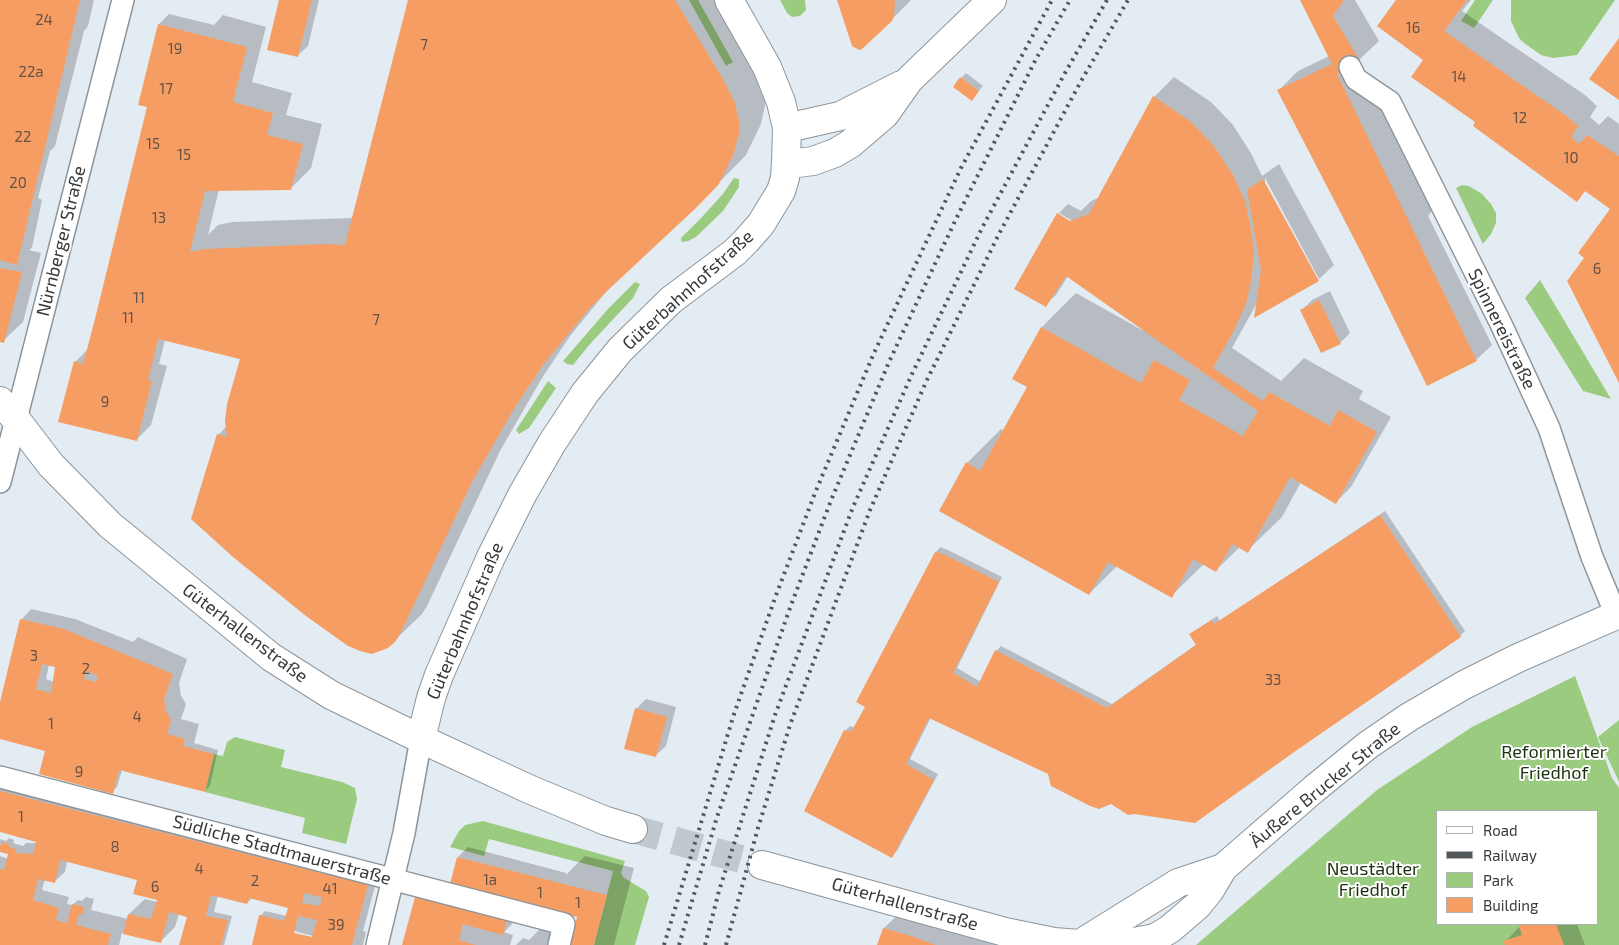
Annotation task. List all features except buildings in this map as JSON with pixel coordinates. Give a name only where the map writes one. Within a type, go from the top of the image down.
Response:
[{"type":"street","name":"Nürnberger Straße","points":[[0,482],[8,409],[34,348],[123,0]]},
{"type":"street","name":"Güterbahnhofstraße","points":[[421,739],[431,698],[445,660],[491,557],[522,495],[552,443],[585,393],[620,350],[671,300],[735,252],[761,224],[781,190],[786,162],[786,128],[781,102],[767,67],[729,0]]},
{"type":"street","points":[[786,162],[812,161],[835,154],[850,144],[885,114],[908,80],[992,0]]},
{"type":"street","name":"Spinnereistraße","points":[[1350,67],[1356,79],[1390,102],[1501,324],[1549,428],[1592,557],[1618,617]]},
{"type":"street","points":[[786,128],[840,116],[908,80]]},
{"type":"street","name":"Güterhallenstraße","points":[[8,409],[50,465],[110,524],[263,651],[302,678],[331,695],[531,790],[588,814],[633,829]]},
{"type":"street","name":"Äußere Brucker Straße","points":[[1078,945],[1118,945],[1155,938],[1170,929],[1198,905],[1210,890],[1222,868],[1368,745],[1409,717],[1518,658],[1618,617]]},
{"type":"street","points":[[377,945],[408,814],[421,739]]},
{"type":"street","name":"Südliche Stadtmauerstraße","points":[[0,777],[564,924],[559,945]]},
{"type":"street","name":"Güterhallenstraße","points":[[762,865],[1005,932],[1078,945]]},
{"type":"green space","points":[[689,0],[698,0],[733,62],[726,66]]},
{"type":"green space","points":[[780,0],[805,0],[806,10],[800,16],[792,17],[787,13]]},
{"type":"green space","points":[[1475,0],[1493,0],[1474,28],[1461,21]]},
{"type":"green space","points":[[1511,0],[1615,0],[1577,55],[1553,58],[1541,55],[1519,38],[1511,21]]},
{"type":"green space","points":[[734,178],[739,179],[739,187],[723,211],[696,237],[682,242],[681,238],[722,195]]},
{"type":"green space","points":[[1462,185],[1469,186],[1482,194],[1496,213],[1496,223],[1491,234],[1483,244],[1456,188]]},
{"type":"green space","points":[[1540,280],[1611,399],[1583,391],[1525,298]]},
{"type":"green space","points":[[635,282],[640,284],[633,298],[573,365],[563,361],[608,309]]},
{"type":"green space","points":[[548,381],[556,388],[529,428],[519,434],[516,430]]},
{"type":"green space","name":"Neustädter Friedhof","points":[[1575,676],[1612,778],[1619,788],[1619,945],[1196,945],[1377,790],[1472,727]]},
{"type":"green space","points":[[1619,720],[1619,782],[1598,737]]},
{"type":"green space","points":[[235,737],[285,750],[281,767],[342,782],[355,788],[357,799],[346,844],[302,833],[305,818],[205,792],[214,754],[223,756],[227,742]]},
{"type":"green space","points":[[483,821],[625,861],[621,873],[624,878],[646,891],[649,897],[635,945],[594,945],[613,871],[489,839],[484,856],[450,847],[459,831],[465,825]]},
{"type":"tunnel","points":[[633,829],[762,865]]},
{"type":"railway","points":[[664,945],[734,714],[815,493],[874,353],[961,168],[1052,0]]},
{"type":"railway","points":[[679,945],[717,817],[791,605],[832,498],[889,362],[956,219],[1036,59],[1070,0]]},
{"type":"railway","points":[[705,945],[719,891],[775,715],[853,507],[912,374],[982,228],[1065,73],[1107,0]]},
{"type":"railway","points":[[726,945],[758,828],[790,725],[870,510],[926,382],[999,234],[1080,83],[1128,0]]},
{"type":"park label","name":"Reformierter Friedhof","points":[[1554,762]]}]
